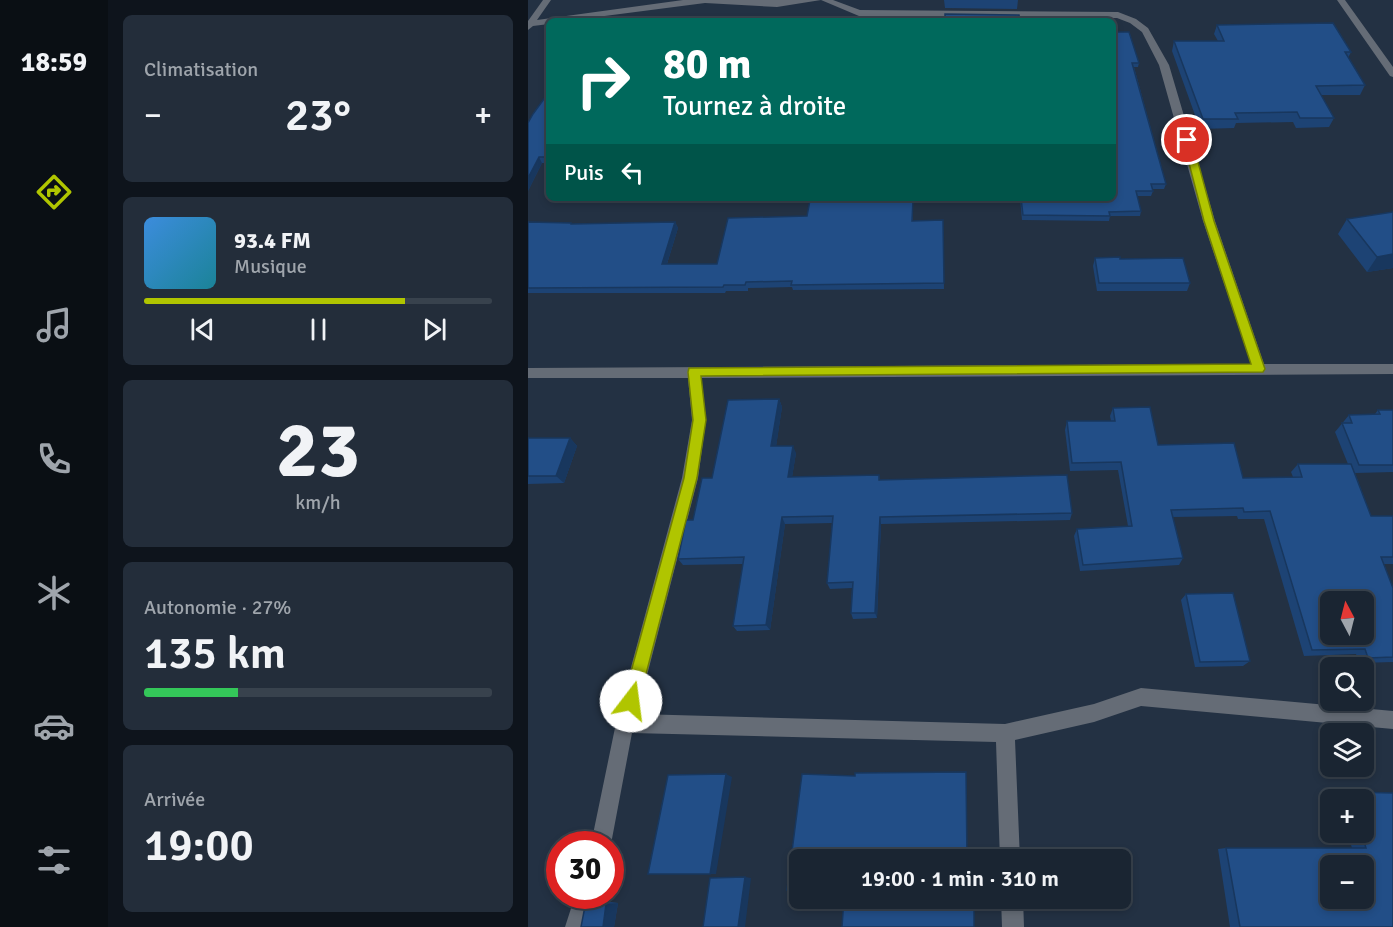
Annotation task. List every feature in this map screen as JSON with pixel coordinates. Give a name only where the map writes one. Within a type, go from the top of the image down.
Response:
[{"type":"street","points":[[529,26],[547,0]]},
{"type":"street","points":[[574,18],[618,10],[705,0],[777,4],[817,0]]},
{"type":"street","points":[[825,0],[860,13],[878,14],[1118,15],[1133,21],[1145,30],[1164,64],[1209,221],[1258,369]]},
{"type":"street","points":[[1341,0],[1393,74]]},
{"type":"street","points":[[529,26],[546,23]]},
{"type":"street","points":[[528,373],[1393,369]]},
{"type":"street","points":[[604,831],[625,723],[690,478],[699,420],[694,372]]},
{"type":"street","points":[[625,723],[1005,733],[1094,713],[1141,697],[1393,720]]},
{"type":"street","points":[[1005,733],[1010,849]]},
{"type":"street","points":[[576,927],[582,909]]},
{"type":"street","points":[[1012,909],[1013,927]]},
{"type":"building","points":[[945,14],[1019,15],[1020,18],[945,18]]},
{"type":"building","points":[[1333,23],[1351,52],[1345,52],[1365,85],[1316,86],[1334,118],[1300,118],[1297,112],[1235,113],[1238,119],[1203,119],[1174,41],[1224,41],[1217,25]]},
{"type":"building","points":[[1116,32],[1129,32],[1139,63],[1132,63],[1166,184],[1151,184],[1153,191],[1136,191],[1141,211],[1109,212],[1110,216],[1023,215],[1021,201],[1116,201]]},
{"type":"building","points":[[546,96],[546,157],[539,157],[528,178],[528,123]]},
{"type":"building","points":[[810,201],[913,201],[912,221],[943,220],[944,283],[791,285],[792,281],[746,282],[745,285],[724,285],[723,287],[528,288],[528,222],[571,224],[675,222],[662,264],[717,264],[728,218],[807,216]]},
{"type":"building","points":[[1393,212],[1393,254],[1377,257],[1347,219]]},
{"type":"building","points":[[1120,257],[1120,259],[1183,258],[1190,283],[1099,283],[1095,258]]},
{"type":"building","points":[[779,399],[771,446],[793,446],[788,477],[879,475],[879,480],[1067,475],[1072,513],[880,517],[875,613],[851,613],[853,582],[827,583],[833,516],[782,517],[766,625],[733,626],[744,557],[678,559],[686,520],[693,520],[702,478],[712,478],[728,400]]},
{"type":"building","points":[[1150,407],[1158,445],[1234,443],[1243,478],[1302,477],[1298,464],[1351,464],[1371,516],[1393,516],[1393,557],[1381,557],[1393,588],[1393,657],[1368,657],[1365,649],[1312,650],[1270,511],[1244,512],[1243,508],[1171,510],[1183,558],[1083,565],[1077,529],[1132,526],[1121,462],[1072,463],[1067,421],[1115,421],[1113,408]]},
{"type":"building","points":[[1378,410],[1393,410],[1393,465],[1359,465],[1342,423],[1352,423],[1349,415],[1380,414]]},
{"type":"building","points":[[528,438],[570,438],[556,476],[528,476]]},
{"type":"building","points":[[1233,593],[1250,661],[1200,662],[1186,594]]},
{"type":"building","points":[[966,772],[967,849],[792,849],[802,774],[855,776],[855,773]]},
{"type":"building","points":[[726,774],[710,874],[648,874],[668,775]]},
{"type":"building","points":[[1374,793],[1393,793],[1393,927],[1240,927],[1226,848],[1366,848],[1364,843],[1374,843]]},
{"type":"building","points":[[745,877],[738,927],[703,927],[710,878]]},
{"type":"building","points":[[584,909],[605,909],[603,927],[581,927]]},
{"type":"building","points":[[843,909],[974,909],[974,927],[842,927]]},
{"type":"route","points":[[631,701],[690,478],[699,420],[694,372],[1258,369],[1209,221],[1187,140]]}]
